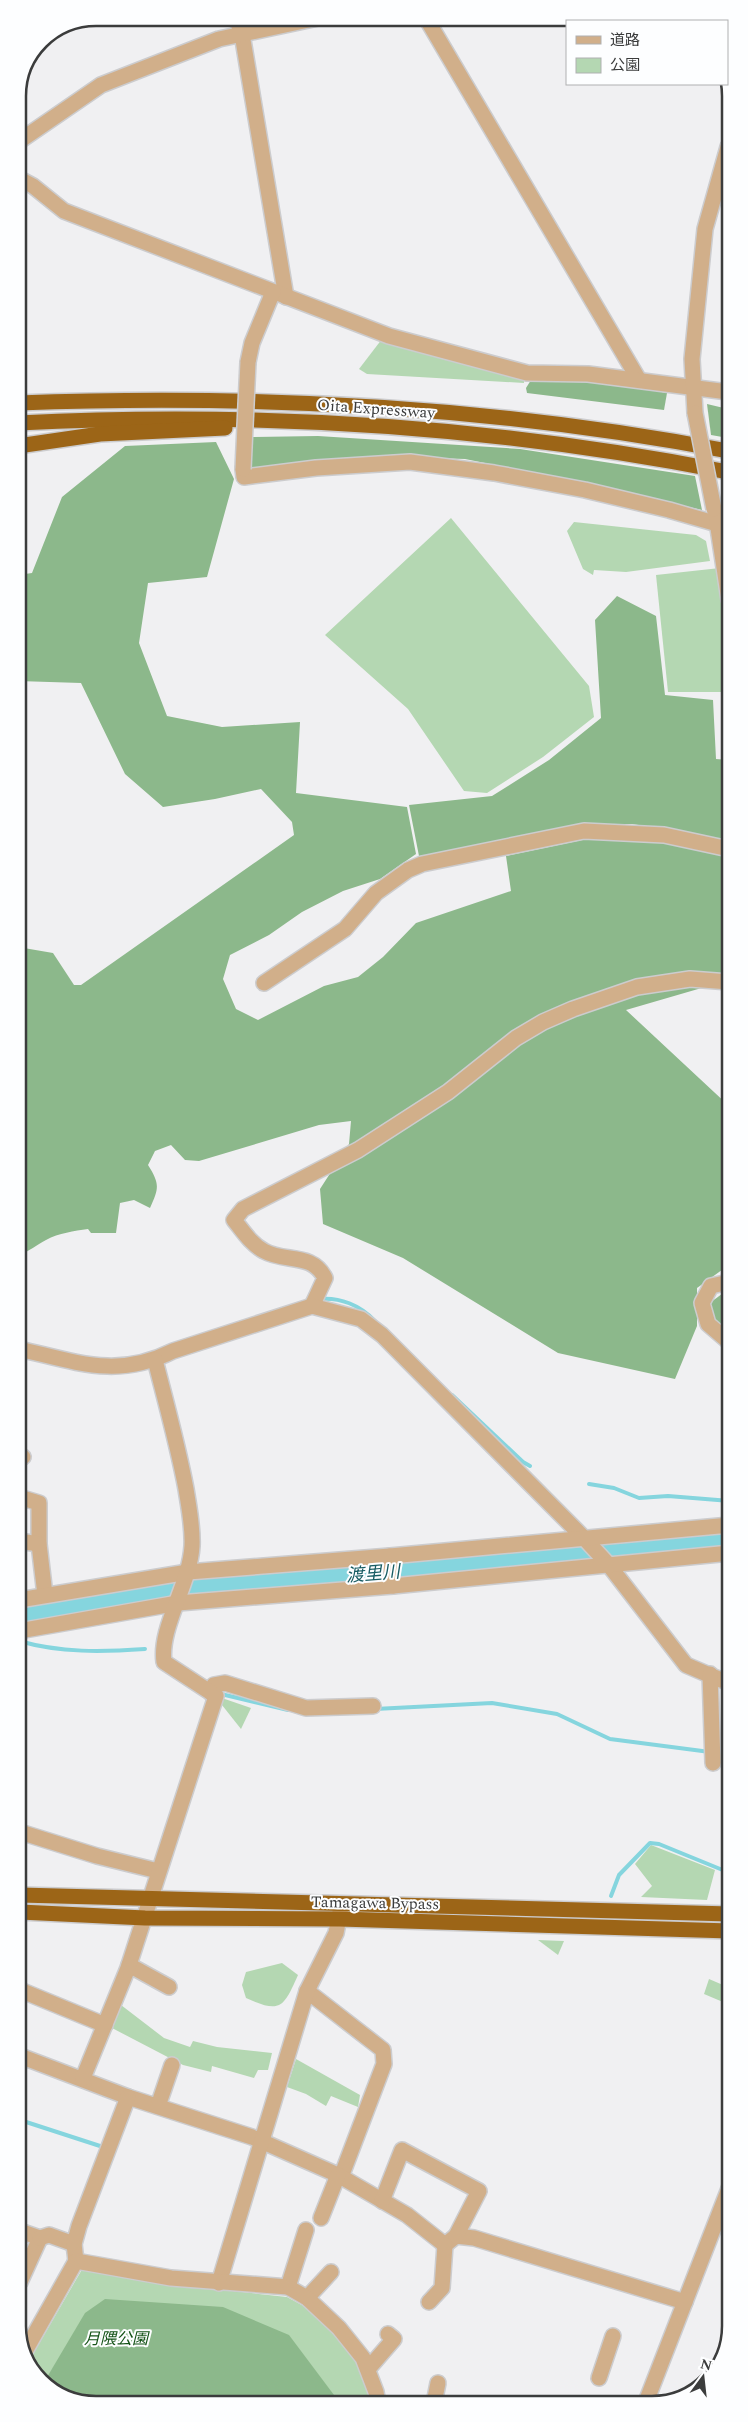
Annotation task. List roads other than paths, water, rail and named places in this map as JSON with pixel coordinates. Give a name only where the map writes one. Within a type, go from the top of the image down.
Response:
[{"type":"highway","name":"Oita Expressway","points":[[26,403],[137,399],[224,400],[408,409],[586,427],[722,450]]},
{"type":"highway","name":"Oita Expressway","points":[[26,422],[223,419],[342,422],[515,438],[669,460],[722,471]]},
{"type":"highway","points":[[26,445],[100,434],[342,422]]},
{"type":"highway","name":"Tamagawa Bypass","points":[[26,1896],[722,1914]]},
{"type":"highway","name":"Tamagawa Bypass","points":[[26,1912],[145,1918],[340,1919],[722,1931]]},
{"type":"street","points":[[239,26],[242,34],[280,294],[252,343],[248,362],[244,477],[316,468],[410,462],[494,473],[586,490],[669,510],[722,526]]},
{"type":"street","points":[[26,137],[101,85],[219,39],[280,26]]},
{"type":"street","points":[[431,26],[639,380]]},
{"type":"street","points":[[722,168],[705,229],[692,359],[695,413],[714,509],[722,524]]},
{"type":"street","points":[[26,182],[64,211],[389,336],[527,373],[588,374],[722,391]]},
{"type":"street","points":[[264,983],[345,929],[376,893],[408,870],[422,864],[584,831],[664,835],[722,847]]},
{"type":"street","points":[[314,1300],[325,1278],[322,1272],[310,1261],[268,1253],[258,1247],[234,1220],[243,1209],[358,1150],[448,1092],[516,1038],[544,1022],[573,1009],[637,987],[690,979],[722,981]]},
{"type":"street","points":[[722,1284],[711,1286],[702,1303],[708,1324],[722,1336]]},
{"type":"street","points":[[26,1351],[102,1368],[117,1368],[155,1360],[173,1351],[314,1300],[361,1319],[382,1335],[584,1538],[608,1564],[686,1665],[722,1680]]},
{"type":"street","points":[[83,2078],[129,1965],[216,1696],[164,1662],[162,1648],[188,1572],[192,1547],[192,1525],[175,1437],[155,1360]]},
{"type":"street","points":[[26,1499],[39,1503],[39,1544],[45,1595]]},
{"type":"street","points":[[26,1599],[188,1572],[390,1556],[722,1526]]},
{"type":"street","points":[[26,1541],[39,1544]]},
{"type":"street","points":[[26,1630],[178,1602],[393,1586],[608,1564],[722,1555]]},
{"type":"street","points":[[390,1556],[393,1586]]},
{"type":"street","points":[[710,1674],[714,1763]]},
{"type":"street","points":[[211,1693],[214,1684],[225,1683],[306,1708],[373,1706]]},
{"type":"street","points":[[26,1834],[112,1860],[158,1871]]},
{"type":"street","points":[[219,2283],[306,1991],[336,1933],[340,1919],[341,1903]]},
{"type":"street","points":[[129,1965],[169,1987]]},
{"type":"street","points":[[306,1991],[383,2050],[384,2064],[321,2218]]},
{"type":"street","points":[[26,1992],[105,2025]]},
{"type":"street","points":[[26,2058],[83,2078],[128,2097],[261,2141],[339,2176],[450,2241],[484,2241],[684,2302]]},
{"type":"street","points":[[158,2106],[172,2065]]},
{"type":"street","points":[[29,2344],[76,2261],[74,2244],[128,2097]]},
{"type":"street","points":[[382,2201],[402,2150],[479,2191],[450,2241],[442,2288],[428,2302]]},
{"type":"street","points":[[648,2396],[722,2206]]},
{"type":"street","points":[[288,2287],[306,2230]]},
{"type":"street","points":[[26,2233],[40,2238],[49,2235],[74,2244]]},
{"type":"street","points":[[26,2269],[40,2238]]},
{"type":"street","points":[[76,2261],[171,2278],[288,2287],[307,2298],[339,2328],[363,2358],[377,2396]]},
{"type":"street","points":[[307,2298],[331,2272]]},
{"type":"street","points":[[368,2369],[394,2339],[388,2334]]},
{"type":"street","points":[[599,2378],[613,2336]]},
{"type":"street","points":[[435,2396],[438,2383]]},
{"type":"waterway","points":[[319,1299],[334,1299],[349,1303],[356,1306],[375,1321]]},
{"type":"waterway","points":[[452,1395],[523,1462],[530,1466]]},
{"type":"waterway","points":[[589,1484],[614,1488],[639,1498],[668,1496],[722,1500]]},
{"type":"waterway","name":"渡里川","points":[[26,1619],[173,1592],[722,1543]]},
{"type":"waterway","points":[[26,1643],[50,1648],[82,1651],[145,1649]]},
{"type":"waterway","points":[[221,1694],[288,1710]]},
{"type":"waterway","points":[[375,1709],[492,1703],[557,1714],[610,1739],[710,1752]]},
{"type":"waterway","points":[[717,1753],[722,1753]]},
{"type":"waterway","points":[[611,1896],[619,1875],[650,1843],[659,1844],[722,1870]]},
{"type":"waterway","points":[[26,2122],[100,2146]]},
{"type":"park label","name":"月隈公園","points":[[116,2339]]}]
